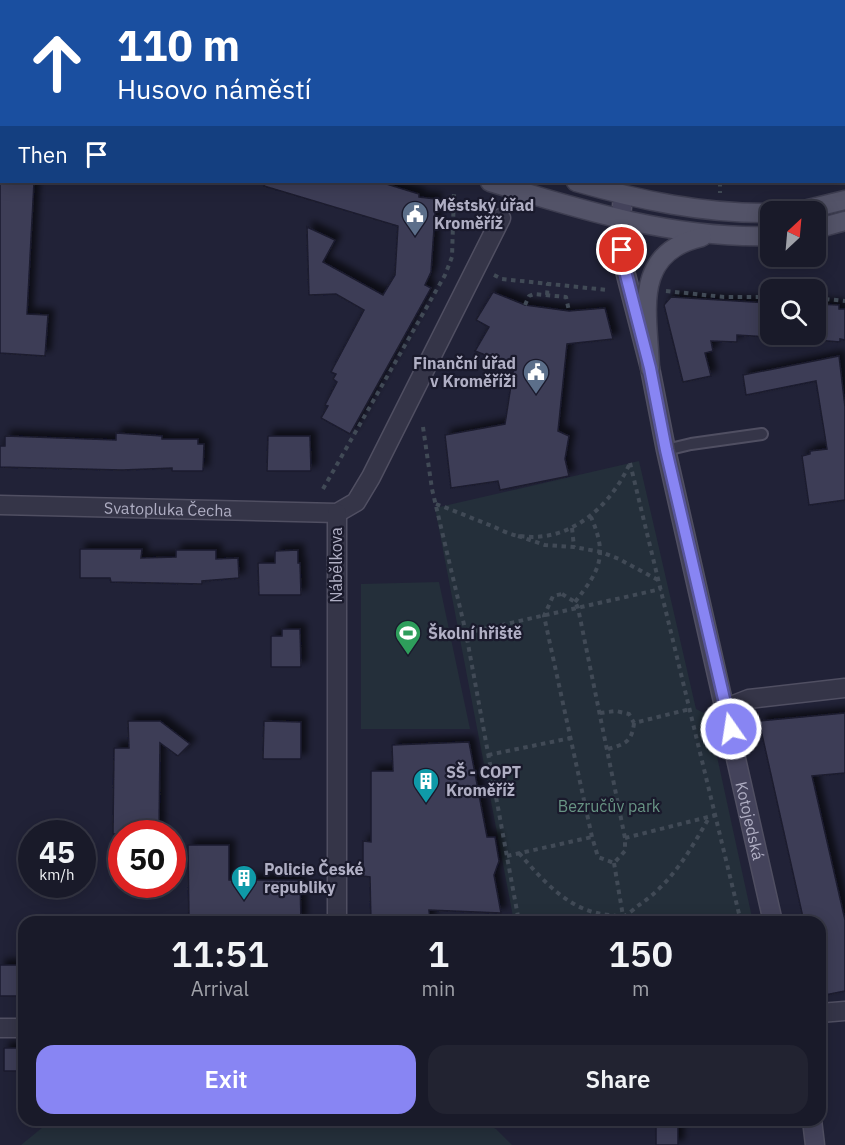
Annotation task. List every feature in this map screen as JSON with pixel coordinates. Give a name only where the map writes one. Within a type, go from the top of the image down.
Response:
[{"type":"main road","points":[[493,183],[563,204],[666,229],[716,236]]},
{"type":"main road","points":[[592,184],[623,195],[667,204],[718,211],[760,213]]},
{"type":"main road","name":"Kotojedská","points":[[623,195],[621,218],[625,271],[650,368],[666,450],[772,916]]},
{"type":"main road","points":[[826,205],[845,200]]},
{"type":"main road","points":[[826,226],[845,221]]},
{"type":"main road","points":[[650,368],[647,289],[651,274],[662,259],[681,244],[704,237],[760,236]]},
{"type":"main road","points":[[813,1126],[815,1145]]},
{"type":"street","name":"Nábělkova","points":[[337,916],[337,513],[356,502],[371,477],[501,218]]},
{"type":"street","name":"Svatopluka Čecha","points":[[0,506],[337,513]]},
{"type":"street","points":[[726,708],[749,699],[845,688]]},
{"type":"street","points":[[826,1013],[845,1011]]},
{"type":"street","points":[[0,1028],[18,1028]]},
{"type":"lane","points":[[666,450],[762,434]]},
{"type":"path","points":[[720,183],[720,195]]},
{"type":"path","points":[[323,489],[445,275],[452,257],[454,193]]},
{"type":"path","points":[[452,257],[501,279],[607,290]]},
{"type":"path","points":[[547,295],[548,283]]},
{"type":"path","points":[[662,291],[724,297],[760,297]]},
{"type":"path","points":[[525,305],[529,296],[534,294],[566,297],[569,311]]},
{"type":"path","points":[[826,299],[845,302]]},
{"type":"path","points":[[423,427],[436,503],[466,633],[518,916]]},
{"type":"path","points":[[514,535],[544,536],[572,528],[591,517],[622,481],[630,463],[740,916]]},
{"type":"path","points":[[436,503],[514,535],[545,545],[601,552],[659,581]]},
{"type":"path","points":[[575,602],[595,576],[601,552],[599,535],[591,517]]},
{"type":"path","points":[[572,528],[574,547]]},
{"type":"path","points":[[466,633],[661,590]]},
{"type":"path","points":[[562,594],[575,602],[578,608],[608,749],[625,838],[625,851],[614,863],[598,857],[592,837],[544,616],[553,596],[562,594]]},
{"type":"path","points":[[634,723],[690,709]]},
{"type":"path","points":[[600,713],[616,711],[629,714],[634,723],[633,734],[625,744],[608,749]]},
{"type":"path","points":[[488,755],[571,738]]},
{"type":"path","points":[[625,838],[716,815]]},
{"type":"path","points":[[519,854],[544,882],[577,908],[599,915],[624,916],[645,902],[671,877],[710,816]]},
{"type":"path","points":[[507,856],[592,837]]},
{"type":"path","points":[[614,863],[624,916]]},
{"type":"green space","name":"Bezručův park","points":[[639,461],[696,709],[708,715],[752,916],[513,916],[435,508]]},
{"type":"green space","name":"Školní hřiště","points":[[439,582],[470,729],[361,729],[361,584]]},
{"type":"green space","points":[[490,1126],[512,1145],[21,1145],[43,1127]]},
{"type":"building","points":[[0,183],[34,183],[27,314],[48,315],[45,356],[0,353]]},
{"type":"building","points":[[265,183],[383,183],[419,194],[419,197],[436,199],[431,272],[425,285],[431,288],[350,434],[321,418],[337,382],[333,379],[336,374],[331,372],[364,310],[336,294],[309,295],[307,227],[335,240],[323,262],[383,295],[395,275],[398,226],[264,186]]},
{"type":"building","name":"Finanční úřad v Kroměříži","points":[[493,292],[525,305],[569,311],[605,308],[613,339],[567,344],[558,431],[569,436],[565,459],[569,476],[500,490],[498,481],[451,488],[445,435],[505,424],[514,366],[475,351],[489,327],[476,320]]},
{"type":"building","points":[[671,297],[760,302],[760,336],[737,335],[737,342],[711,341],[713,351],[705,353],[711,376],[683,382],[664,305]]},
{"type":"building","points":[[826,304],[839,305],[839,309],[845,309],[845,340],[840,339],[840,342],[826,341]]},
{"type":"building","points":[[839,356],[845,407],[845,500],[809,505],[802,456],[810,454],[810,451],[827,449],[816,381],[746,395],[743,375]]},
{"type":"building","points":[[116,433],[162,436],[162,439],[198,439],[198,444],[204,444],[203,471],[172,471],[172,468],[122,470],[0,467],[0,446],[5,446],[5,436],[116,440]]},
{"type":"building","points":[[268,436],[310,436],[311,471],[267,471]]},
{"type":"building","points":[[80,549],[142,549],[141,558],[176,557],[176,550],[216,550],[216,559],[238,558],[239,578],[202,581],[202,584],[111,582],[110,578],[80,578]]},
{"type":"building","points":[[298,550],[301,595],[259,595],[258,563],[275,563],[275,551]]},
{"type":"building","points":[[282,629],[300,629],[301,667],[271,667],[271,636],[282,636]]},
{"type":"building","points":[[845,713],[845,773],[812,776],[845,920],[845,991],[826,995],[826,916],[803,916],[759,721]]},
{"type":"building","points":[[128,721],[160,721],[190,744],[178,756],[160,743],[159,820],[113,820],[114,748],[129,748]]},
{"type":"building","points":[[264,721],[301,722],[301,759],[263,759]]},
{"type":"building","name":"SŠ - COPT Kroměříž","points":[[469,742],[487,837],[495,837],[499,861],[494,875],[501,913],[429,910],[430,916],[371,916],[370,877],[363,876],[363,841],[371,842],[371,771],[393,771],[392,745]]},
{"type":"building","name":"Policie České republiky","points":[[188,845],[229,845],[229,880],[300,880],[301,916],[189,916]]},
{"type":"building","points":[[0,965],[18,965],[18,996],[0,996]]},
{"type":"building","points":[[4,1048],[18,1048],[18,1071],[4,1071]]},
{"type":"building","points":[[656,1126],[678,1126],[678,1145],[656,1145]]},
{"type":"place","name":"Městský úřad Kroměříž","points":[[415,237]]},
{"type":"place","name":"Finanční úřad v Kroměříži","points":[[536,395]]},
{"type":"place","name":"Školní hřiště","points":[[408,656]]},
{"type":"place","name":"SŠ - COPT Kroměříž","points":[[426,804]]},
{"type":"place","name":"Policie České republiky","points":[[244,901]]},
{"type":"route","points":[[622,250],[731,729]]}]
